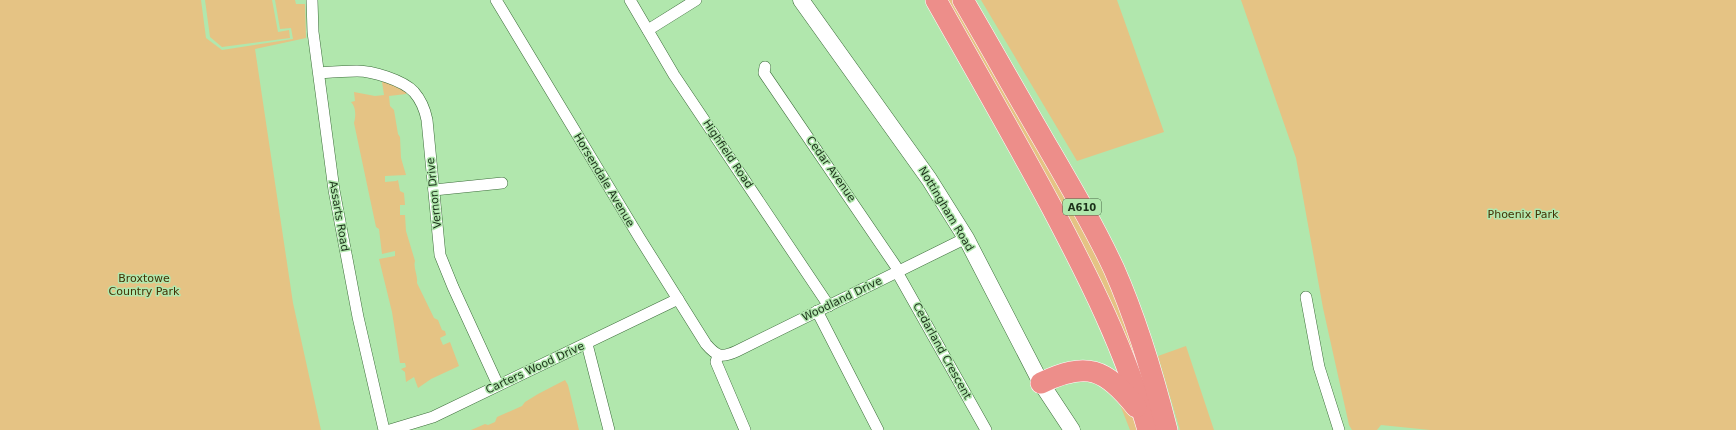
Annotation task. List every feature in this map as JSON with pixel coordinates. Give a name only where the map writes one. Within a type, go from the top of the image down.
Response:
[{"type":"highway","name":"A610","points":[[936,0],[1079,259],[1109,321],[1146,424]]},
{"type":"highway","name":"A610","points":[[963,0],[1065,176],[1094,228],[1114,270],[1147,357],[1167,430]]},
{"type":"highway","points":[[1099,373],[1110,367],[1119,356],[1120,351]]},
{"type":"highway","points":[[1041,383],[1061,374],[1075,371],[1099,373],[1119,387],[1146,424]]},
{"type":"street","name":"Assarts Road","points":[[312,0],[313,32],[334,190],[358,317],[384,430]]},
{"type":"street","name":"Horsendale Avenue","points":[[496,0],[631,224],[706,344],[718,355]]},
{"type":"street","name":"Highfield Road","points":[[630,0],[674,75],[829,306]]},
{"type":"street","points":[[648,30],[696,0]]},
{"type":"street","name":"Nottingham Road","points":[[801,0],[929,179],[966,238],[1041,383],[1072,430]]},
{"type":"street","name":"Cedar Avenue","points":[[765,67],[764,73],[898,271]]},
{"type":"street","name":"Vernon Drive","points":[[319,73],[357,71],[371,73],[398,82],[414,92],[421,102],[425,112],[440,255],[498,385]]},
{"type":"street","points":[[434,190],[502,183]]},
{"type":"street","name":"Woodland Drive","points":[[718,355],[723,356],[730,354],[966,238]]},
{"type":"street","name":"Cedarland Crescent","points":[[898,271],[986,430]]},
{"type":"street","points":[[1306,297],[1319,367],[1339,430]]},
{"type":"street","name":"Carters Wood Drive","points":[[390,430],[433,417],[556,356],[587,344],[678,299]]},
{"type":"street","points":[[817,311],[878,430]]},
{"type":"street","points":[[587,344],[609,430]]},
{"type":"street","points":[[718,355],[716,362],[745,430]]},
{"type":"green space","name":"Broxtowe Country Park","points":[[0,0],[201,0],[206,38],[222,50],[293,39],[291,28],[280,29],[275,0],[295,0],[296,4],[305,4],[306,38],[255,49],[293,303],[321,430],[0,430]]},
{"type":"green space","points":[[205,0],[272,0],[278,32],[289,30],[290,38],[222,47],[210,37]]},
{"type":"green space","points":[[942,0],[955,0],[1099,248],[1162,430]]},
{"type":"green space","points":[[981,0],[1117,0],[1164,132],[1077,161]]},
{"type":"green space","name":"Phoenix Park","points":[[1241,0],[1736,0],[1736,430],[1430,430],[1381,425],[1377,430],[1352,430],[1349,425],[1323,308],[1296,158]]},
{"type":"green space","points":[[385,80],[406,89],[406,94],[389,96],[390,106],[394,110],[398,134],[400,137],[401,158],[406,175],[385,176],[385,182],[398,180],[400,191],[404,193],[405,205],[400,205],[400,215],[405,215],[406,231],[415,261],[417,283],[434,318],[438,320],[442,330],[445,331],[446,335],[440,338],[443,345],[450,342],[459,366],[431,379],[418,388],[414,377],[406,382],[405,372],[401,369],[406,367],[405,363],[400,363],[392,312],[379,259],[395,256],[395,251],[382,254],[379,229],[376,227],[354,123],[355,109],[351,102],[355,101],[354,92],[375,96],[384,95],[382,82]]},
{"type":"green space","points":[[1186,346],[1214,430],[1180,430],[1158,356]]},
{"type":"green space","points":[[565,380],[568,385],[579,430],[471,430],[485,424],[488,425],[495,422],[497,417],[522,406],[525,402],[538,394]]},
{"type":"green space","points":[[1115,392],[1129,405],[1138,430],[1130,430]]}]
